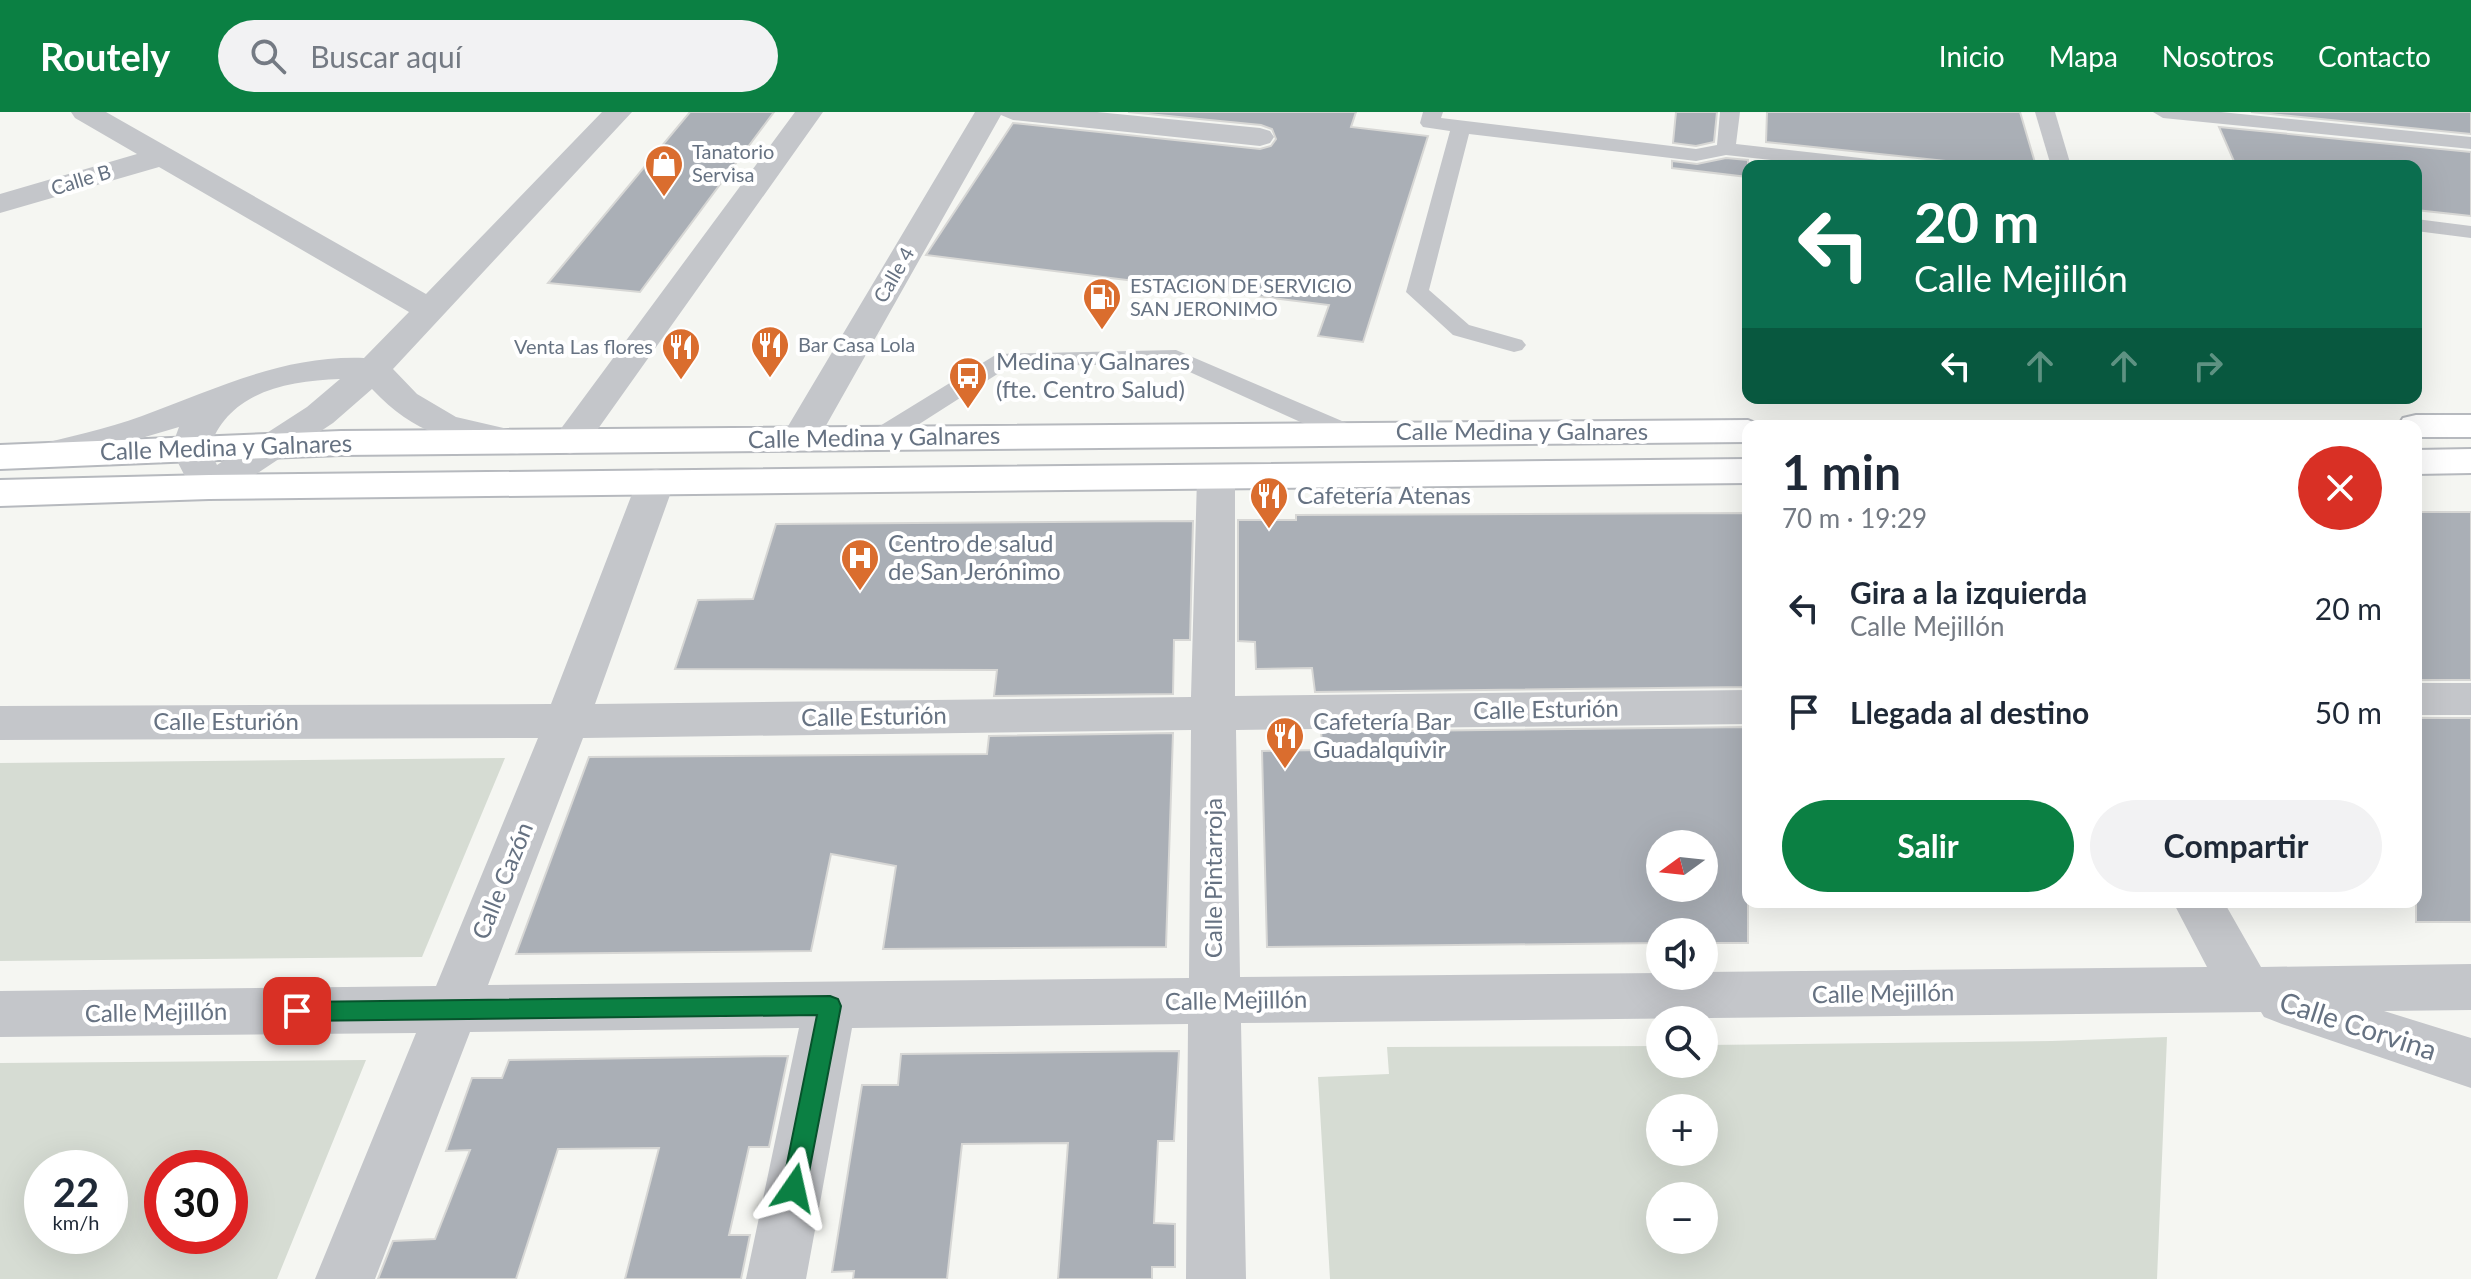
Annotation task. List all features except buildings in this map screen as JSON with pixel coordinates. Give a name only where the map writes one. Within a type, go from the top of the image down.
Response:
[{"type":"main road","points":[[2422,426],[2471,426]]},
{"type":"main road","name":"Calle Medina y Galnares","points":[[0,457],[273,446],[517,442],[1742,431]]},
{"type":"main road","points":[[2422,462],[2471,461]]},
{"type":"main road","name":"Calle Medina y Galnares","points":[[0,493],[656,481],[1742,471]]},
{"type":"street","points":[[85,112],[430,310]]},
{"type":"street","points":[[245,388],[216,406],[198,425],[190,449],[209,487],[320,415],[373,369],[618,112]]},
{"type":"street","points":[[570,442],[809,112]]},
{"type":"street","name":"Calle 4","points":[[800,438],[989,112]]},
{"type":"street","points":[[1013,112],[1260,137]]},
{"type":"street","name":"Calle B","points":[[0,204],[163,156]]},
{"type":"street","points":[[43,455],[152,425],[338,355],[430,310]]},
{"type":"street","points":[[298,370],[342,367],[373,369],[404,402],[444,426],[517,442]]},
{"type":"street","name":"Calle Pintarroja","points":[[1216,478],[1213,714],[1216,1279]]},
{"type":"street","name":"Calle Cazón","points":[[345,1279],[567,721],[656,481]]},
{"type":"street","points":[[2422,699],[2471,699]]},
{"type":"street","name":"Calle Esturión","points":[[0,723],[567,721],[1742,707]]},
{"type":"street","points":[[2201,908],[2246,989]]},
{"type":"street","name":"Calle Mejillón","points":[[0,1014],[2471,987]]},
{"type":"street","name":"Calle Corvina","points":[[2246,989],[2471,1063]]},
{"type":"street","points":[[776,1279],[830,1006]]},
{"type":"lane","points":[[1433,112],[1430,123],[1461,127],[1696,155],[1726,149],[1824,160]]},
{"type":"lane","points":[[1726,149],[1730,112]]},
{"type":"lane","points":[[2045,112],[2059,160]]},
{"type":"lane","points":[[2163,112],[2471,143]]},
{"type":"lane","points":[[1461,127],[1417,292],[1461,330],[1514,345]]},
{"type":"lane","points":[[2422,226],[2471,232]]},
{"type":"lane","points":[[879,438],[1005,359],[1036,358],[1176,357],[1347,433]]},
{"type":"shaded area","points":[[505,758],[422,957],[0,961],[0,763]]},
{"type":"shaded area","points":[[2167,1037],[2157,1279],[1330,1279],[1318,1077],[1389,1074],[1387,1047],[1646,1046],[1646,1078],[1718,1078],[1718,1045]]},
{"type":"shaded area","points":[[366,1060],[277,1279],[0,1279],[0,1063]]},
{"type":"place","name":"Tanatorio Servisa","points":[[664,198]]},
{"type":"place","name":"ESTACION DE SERVICIO SAN JERONIMO","points":[[1102,331]]},
{"type":"place","name":"Bar Casa Lola","points":[[770,379]]},
{"type":"place","name":"Venta Las flores","points":[[681,381]]},
{"type":"place","name":"Medina y Galnares (fte. Centro Salud)","points":[[968,410]]},
{"type":"place","name":"Cafetería Atenas","points":[[1269,530]]},
{"type":"place","name":"Centro de salud de San Jerónimo","points":[[860,592]]},
{"type":"place","name":"Cafetería Bar Guadalquivir","points":[[1285,770]]},
{"type":"route","points":[[297,1011],[830,1006],[794,1188]]}]
